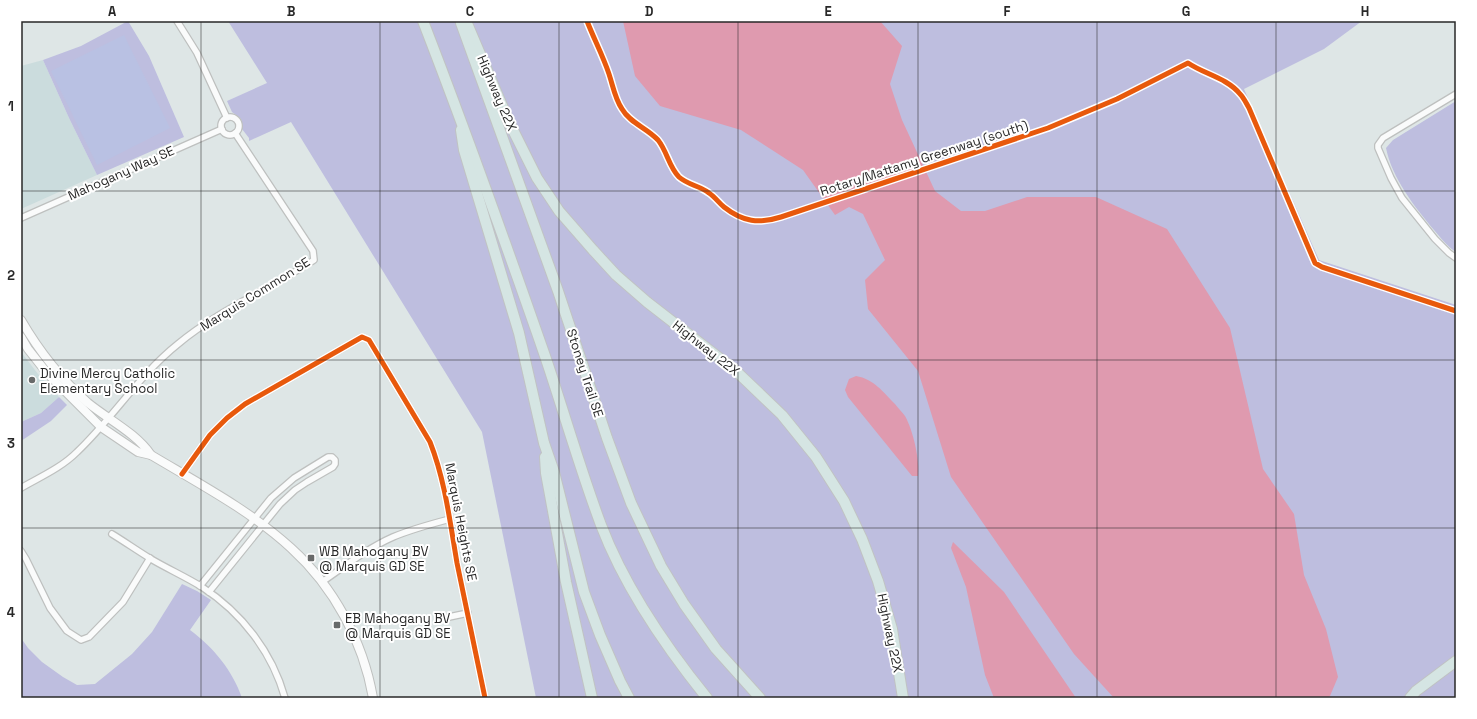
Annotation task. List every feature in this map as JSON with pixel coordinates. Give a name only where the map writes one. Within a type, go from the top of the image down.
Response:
[{"type":"highway","points":[[423,21],[457,108],[555,386],[601,526],[629,585],[666,645],[707,698]]},
{"type":"highway","name":"Stoney Trail SE","points":[[460,21],[558,291],[607,438],[631,503],[661,566],[684,604],[716,649],[760,698]]},
{"type":"highway","name":"Highway 22X","points":[[466,21],[509,122],[537,178],[559,211],[616,275],[736,371],[782,415],[816,457],[844,501],[862,539],[878,581],[892,629],[903,698]]},
{"type":"highway","points":[[457,108],[464,150],[519,333],[544,443],[554,472],[584,592],[600,635],[629,698]]},
{"type":"highway","points":[[544,443],[546,473],[566,582],[592,698]]},
{"type":"highway","points":[[1410,698],[1456,661]]},
{"type":"street","points":[[177,21],[197,52],[227,118]]},
{"type":"street","points":[[1456,94],[1383,138],[1378,145],[1391,178],[1402,198],[1435,239],[1456,258]]},
{"type":"street","points":[[227,118],[232,118],[238,123],[238,128],[235,133],[228,134],[222,129],[222,121],[227,118]]},
{"type":"street","name":"Mahogany Way SE","points":[[21,218],[222,129]]},
{"type":"street","name":"Marquis Common SE","points":[[108,419],[137,383],[178,344],[210,321],[314,260],[313,251],[235,133]]},
{"type":"street","points":[[21,320],[34,343],[55,369],[83,398],[108,419],[143,444],[151,455]]},
{"type":"street","name":"Marquis Heights SE","points":[[182,474],[210,435],[226,418],[245,404],[362,337],[369,340],[430,442],[437,460],[485,698]]},
{"type":"street","points":[[21,338],[47,373],[101,427],[138,452],[151,455],[254,519],[291,548],[322,582],[339,608],[354,636],[365,665],[374,698]]},
{"type":"street","points":[[21,488],[59,466],[76,453],[108,419]]},
{"type":"street","points":[[200,586],[271,498],[294,478],[328,457],[332,457],[335,460],[333,467],[307,482],[289,495],[280,504],[209,592]]},
{"type":"street","points":[[322,582],[360,555],[393,537],[450,519]]},
{"type":"street","points":[[112,534],[150,558],[200,586],[226,604],[257,638],[271,661],[285,698]]},
{"type":"street","points":[[21,551],[50,608],[67,631],[81,640],[89,636],[123,602],[150,558]]},
{"type":"street","points":[[449,617],[468,612]]},
{"type":"shaded area","points":[[128,21],[149,56],[184,137],[97,175],[43,60],[81,46]]},
{"type":"shaded area","points":[[228,21],[1362,21],[1324,49],[1244,89],[1319,260],[1456,305],[1456,698],[536,698],[482,432],[291,122],[249,141],[249,138],[242,129],[242,121],[232,112],[227,101],[267,83]]},
{"type":"shaded area","points":[[623,21],[880,21],[902,46],[890,84],[902,120],[935,191],[961,211],[985,211],[1027,197],[1096,197],[1167,229],[1230,328],[1263,469],[1294,514],[1304,575],[1326,629],[1338,677],[1330,696],[1327,698],[1114,698],[1074,654],[951,477],[918,371],[868,309],[865,280],[885,260],[863,214],[849,207],[835,215],[803,170],[741,130],[660,106],[635,76]]},
{"type":"shaded area","points":[[124,35],[170,128],[97,165],[51,71]]},
{"type":"shaded area","points":[[43,60],[97,175],[21,209],[21,66]]},
{"type":"shaded area","points":[[1456,101],[1456,252],[1447,245],[1434,230],[1405,191],[1393,170],[1386,148],[1393,140]]},
{"type":"shaded area","name":"Divine Mercy Catholic Elementary School","points":[[21,352],[38,374],[59,397],[41,413],[21,422]]},
{"type":"shaded area","points":[[856,376],[868,380],[878,387],[905,416],[911,429],[915,445],[918,462],[918,476],[912,476],[848,397],[845,390],[849,379]]},
{"type":"shaded area","points":[[59,397],[67,405],[51,421],[21,441],[21,422],[41,413]]},
{"type":"shaded area","points":[[953,542],[1004,592],[1076,698],[994,698],[985,675],[966,587],[951,548]]},
{"type":"shaded area","points":[[182,584],[211,600],[190,630],[207,644],[228,669],[242,698],[21,698],[21,638],[28,648],[42,662],[63,677],[77,685],[95,684],[132,654],[152,632]]},
{"type":"cycle path","name":"Rotary/Mattamy Greenway (south)","points":[[587,21],[607,67],[616,97],[625,114],[658,140],[673,169],[679,177],[713,196],[724,207],[738,216],[745,219],[758,221],[781,217],[1048,128],[1117,99],[1188,63],[1229,84],[1244,99],[1315,263],[1322,267],[1456,311]]},
{"type":"cycle path","points":[[182,474],[210,435],[227,418],[245,404],[362,337],[369,340],[430,442],[440,471],[457,563],[485,698]]},
{"type":"place","name":"Divine Mercy Catholic Elementary School","points":[[32,380]]},
{"type":"place","name":"WB Mahogany BV @ Marquis GD SE","points":[[311,558]]},
{"type":"place","name":"EB Mahogany BV @ Marquis GD SE","points":[[337,625]]}]
